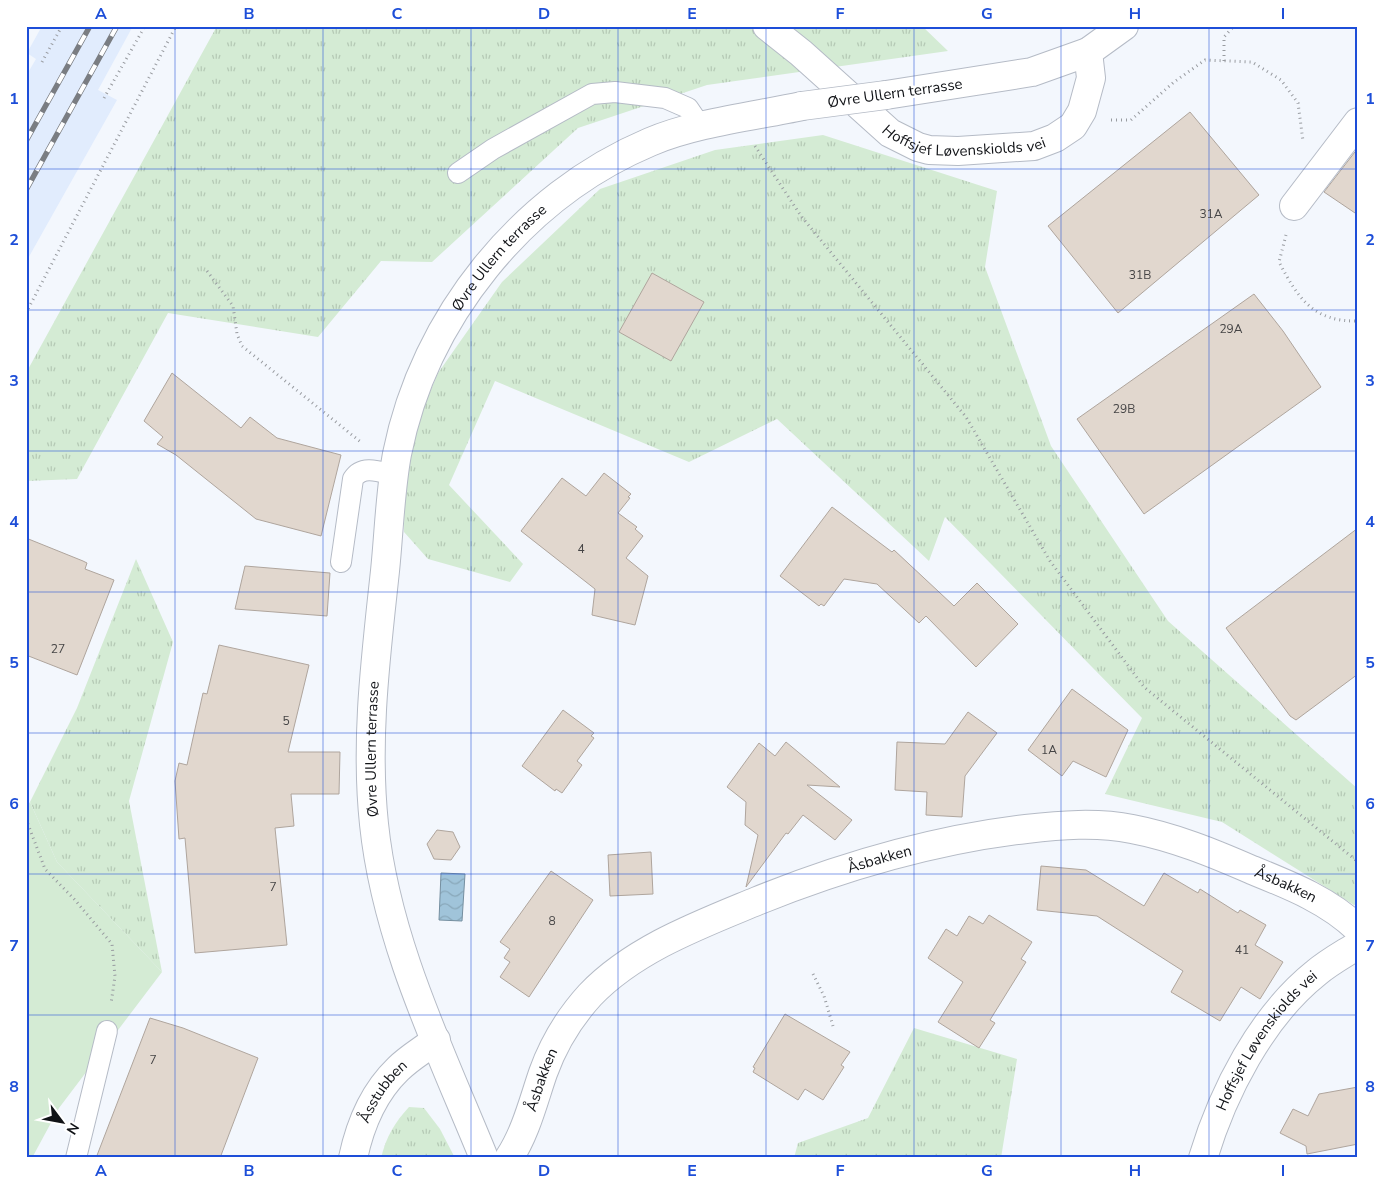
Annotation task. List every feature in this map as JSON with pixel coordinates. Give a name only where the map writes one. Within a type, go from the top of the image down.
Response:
[{"type":"street","name":"Hoffsjef Løvenskiolds vei","points":[[767,26],[801,53],[890,133],[918,147],[958,151],[1034,146],[1055,138],[1073,126],[1082,111],[1091,78],[1088,52]]},
{"type":"street","points":[[1088,52],[1124,26]]},
{"type":"street","name":"Øvre Ullern terrasse","points":[[484,1158],[436,1040],[398,936],[383,880],[374,827],[371,786],[372,690],[396,464],[422,373],[436,345],[461,301],[503,246],[535,214],[575,183],[652,141],[701,127],[802,106],[1032,72],[1088,52]]},
{"type":"street","points":[[1294,206],[1358,122]]},
{"type":"street","name":"Åsbakken","points":[[509,1158],[519,1141],[544,1070],[558,1040],[571,1019],[591,995],[614,974],[639,956],[668,940],[732,911],[793,887],[896,853],[948,841],[1053,826],[1097,826],[1131,829],[1213,853],[1292,886],[1322,902],[1358,929]]},
{"type":"street","name":"Hoffsjef Løvenskiolds vei","points":[[1203,1158],[1214,1122],[1232,1082],[1257,1042],[1286,1002],[1316,973],[1358,944]]},
{"type":"street","name":"Åsstubben","points":[[353,1158],[358,1133],[367,1112],[380,1091],[398,1068],[436,1040]]},
{"type":"lane","points":[[458,174],[492,149],[592,94],[615,92],[665,98],[688,108],[701,127]]},
{"type":"lane","points":[[341,562],[353,479],[356,474],[367,470],[396,464]]},
{"type":"lane","points":[[76,1158],[107,1031]]},
{"type":"path","points":[[42,62],[62,26]]},
{"type":"path","points":[[104,98],[145,26]]},
{"type":"path","points":[[26,313],[176,26]]},
{"type":"path","points":[[1224,61],[1224,37],[1234,26]]},
{"type":"path","points":[[1082,111],[1107,120],[1132,120],[1174,82],[1205,60],[1252,62],[1281,80],[1298,104],[1304,137],[1302,147]]},
{"type":"path","points":[[737,119],[801,216],[966,417],[1050,561],[1144,687],[1358,862]]},
{"type":"path","points":[[1294,206],[1279,262],[1295,292],[1317,314],[1342,322],[1358,321]]},
{"type":"path","points":[[207,271],[233,306],[237,334],[242,346],[367,447],[396,464]]},
{"type":"path","points":[[26,819],[45,869],[75,900],[112,944],[115,976],[107,1031]]},
{"type":"path","points":[[813,974],[824,996],[833,1026]]},
{"type":"shaded area","points":[[42,26],[133,26],[98,90],[117,100],[26,262],[26,76],[36,59],[27,53]]},
{"type":"green space","points":[[217,26],[922,26],[948,51],[707,85],[578,128],[432,262],[381,261],[318,337],[168,313],[77,479],[26,481],[26,373]]},
{"type":"green space","points":[[823,135],[997,191],[985,267],[1051,446],[1168,621],[1358,789],[1358,904],[1354,905],[1222,822],[1105,794],[1142,718],[945,517],[929,561],[777,419],[689,462],[495,381],[449,485],[523,564],[510,582],[428,559],[404,532],[405,452],[438,373],[502,282],[600,189],[715,150]]},
{"type":"green space","points":[[136,559],[173,642],[129,801],[162,972],[57,862],[30,802],[77,708]]},
{"type":"green space","points":[[30,802],[57,862],[162,972],[59,1108],[32,1158],[26,1158],[26,807]]},
{"type":"green space","points":[[914,1028],[1017,1059],[1001,1158],[794,1158],[798,1143],[868,1118]]},
{"type":"green space","points":[[409,1107],[424,1108],[440,1129],[455,1158],[381,1158],[392,1130],[399,1118]]},
{"type":"water","points":[[441,873],[465,874],[462,921],[439,920]]},
{"type":"building","points":[[1190,112],[1259,195],[1118,313],[1048,226]]},
{"type":"building","points":[[1358,148],[1358,215],[1324,192]]},
{"type":"building","points":[[652,273],[704,302],[671,361],[619,332]]},
{"type":"building","points":[[1254,294],[1283,331],[1321,387],[1144,514],[1077,419]]},
{"type":"building","points":[[172,373],[241,428],[250,417],[277,438],[341,455],[321,536],[256,519],[176,455],[157,444],[163,437],[144,421]]},
{"type":"building","points":[[604,473],[631,494],[618,513],[637,527],[635,529],[643,536],[626,558],[648,576],[635,625],[592,615],[595,589],[521,531],[562,478],[586,496]]},
{"type":"building","points":[[832,507],[892,552],[894,550],[954,606],[977,583],[1018,624],[976,667],[926,616],[919,623],[877,584],[844,579],[824,606],[821,604],[819,606],[780,576]]},
{"type":"building","points":[[1358,528],[1358,674],[1296,720],[1290,716],[1226,628]]},
{"type":"building","points":[[26,538],[83,561],[87,563],[85,569],[114,580],[77,675],[26,655]]},
{"type":"building","points":[[245,566],[330,573],[327,616],[235,609]]},
{"type":"building","points":[[219,645],[309,665],[288,752],[340,752],[339,794],[291,794],[294,826],[275,828],[287,945],[195,953],[185,838],[179,839],[175,781],[179,763],[187,765],[203,693],[207,694]]},
{"type":"building","points":[[1072,689],[1128,730],[1106,777],[1073,761],[1062,776],[1028,750]]},
{"type":"building","points":[[563,710],[594,733],[591,736],[594,738],[577,761],[582,765],[562,793],[556,789],[555,791],[522,766]]},
{"type":"building","points":[[968,712],[997,733],[965,776],[962,817],[926,815],[927,792],[895,790],[897,742],[945,744]]},
{"type":"building","points":[[786,742],[840,787],[807,785],[852,820],[835,840],[803,815],[788,834],[786,833],[746,887],[758,835],[745,825],[746,802],[727,787],[759,743],[775,756]]},
{"type":"building","points":[[437,830],[453,832],[460,847],[451,860],[434,859],[427,844]]},
{"type":"building","points":[[651,852],[653,894],[610,896],[608,855]]},
{"type":"building","points":[[1041,866],[1086,870],[1144,906],[1164,873],[1198,893],[1200,889],[1238,913],[1240,910],[1266,925],[1255,945],[1283,962],[1260,999],[1241,987],[1220,1021],[1171,992],[1183,971],[1097,916],[1037,910]]},
{"type":"building","points":[[551,871],[593,900],[529,997],[500,977],[510,962],[504,958],[510,949],[500,942]]},
{"type":"building","points":[[989,915],[1032,942],[1021,959],[1026,962],[990,1020],[995,1023],[979,1048],[938,1022],[963,982],[928,958],[946,929],[957,936],[969,916],[983,924]]},
{"type":"building","points":[[785,1014],[850,1052],[841,1065],[844,1067],[823,1100],[805,1089],[798,1100],[753,1072],[755,1068],[753,1067]]},
{"type":"building","points":[[150,1018],[183,1028],[258,1058],[220,1158],[96,1158]]},
{"type":"building","points":[[1358,1087],[1358,1144],[1307,1154],[1306,1146],[1280,1133],[1293,1109],[1308,1116],[1319,1094]]},
{"type":"railway","points":[[26,141],[90,26]]},
{"type":"railway","points":[[26,190],[117,26]]}]
